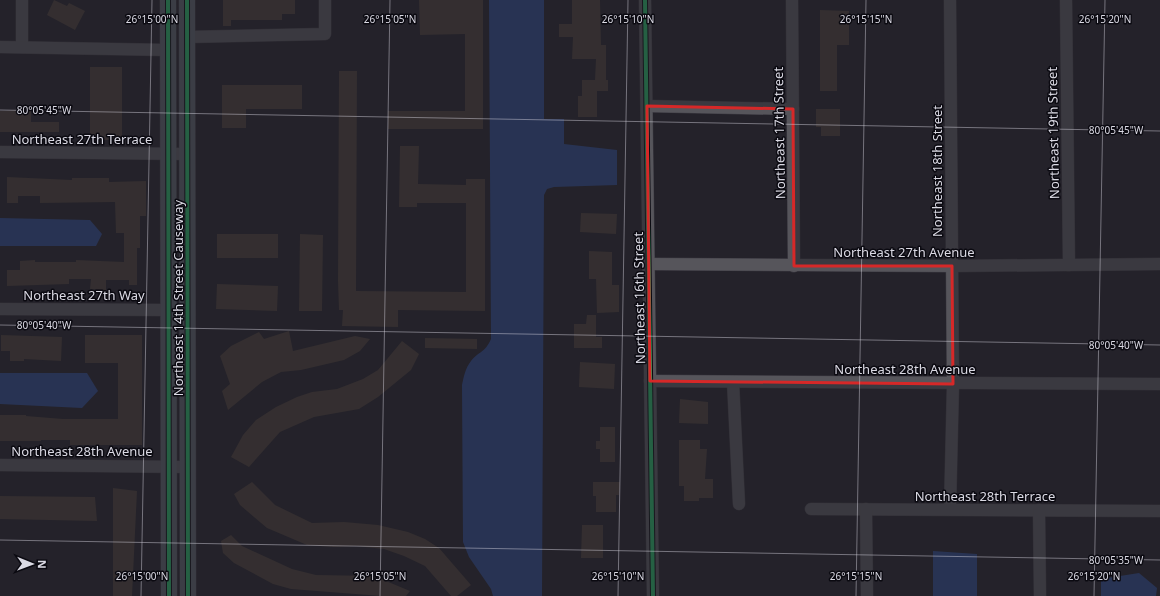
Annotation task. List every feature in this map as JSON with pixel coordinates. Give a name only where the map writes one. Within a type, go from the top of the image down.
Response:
[{"type":"main road","points":[[168,0],[176,27],[180,33],[187,37]]},
{"type":"main road","name":"Northeast 14th Street Causeway","points":[[168,0],[169,596]]},
{"type":"main road","name":"Northeast 14th Street Causeway","points":[[187,0],[188,596]]},
{"type":"main road","points":[[168,310],[180,300],[188,286]]},
{"type":"street","points":[[22,0],[22,46]]},
{"type":"street","points":[[187,37],[325,34],[325,0]]},
{"type":"street","name":"Northeast 16th Street","points":[[645,0],[654,596]]},
{"type":"street","name":"Northeast 17th Street","points":[[792,0],[794,266]]},
{"type":"street","name":"Northeast 18th Street","points":[[950,0],[953,384],[950,509]]},
{"type":"street","name":"Northeast 19th Street","points":[[1066,0],[1069,265]]},
{"type":"street","points":[[0,47],[22,46],[168,50]]},
{"type":"street","points":[[647,106],[793,109]]},
{"type":"street","name":"Northeast 27th Terrace","points":[[0,152],[188,154]]},
{"type":"street","name":"Northeast 27th Avenue","points":[[649,264],[952,266],[1160,264]]},
{"type":"street","name":"Northeast 27th Way","points":[[0,309],[168,310]]},
{"type":"street","name":"Northeast 28th Avenue","points":[[650,381],[953,384],[1160,384]]},
{"type":"street","points":[[733,382],[739,504]]},
{"type":"street","name":"Northeast 28th Avenue","points":[[0,465],[168,465],[188,467]]},
{"type":"street","name":"Northeast 28th Terrace","points":[[811,509],[1160,511]]},
{"type":"street","points":[[866,509],[867,596]]},
{"type":"street","points":[[1039,510],[1040,596]]},
{"type":"highlighted area","points":[[647,106],[793,109],[794,266],[952,266],[953,384],[650,381]]},
{"type":"water","points":[[489,0],[544,0],[544,119],[564,119],[564,144],[617,150],[617,185],[554,187],[547,189],[544,195],[542,596],[493,596],[491,589],[469,557],[463,542],[462,385],[469,364],[489,344],[491,339]]},
{"type":"water","points":[[0,218],[90,220],[102,234],[96,246],[0,246]]},
{"type":"water","points":[[0,373],[87,373],[98,391],[82,408],[0,404]]},
{"type":"water","points":[[933,551],[977,554],[977,596],[933,596]]},
{"type":"water","points":[[1139,573],[1157,588],[1156,596],[1101,596],[1101,579]]},
{"type":"building","points":[[54,0],[67,6],[69,3],[85,11],[75,30],[47,15]]},
{"type":"building","points":[[223,0],[295,0],[295,14],[282,14],[282,20],[231,20],[231,26],[223,26]]},
{"type":"building","points":[[419,0],[483,0],[483,129],[388,129],[388,111],[465,111],[465,34],[420,35]]},
{"type":"building","points":[[572,0],[600,0],[601,45],[606,45],[606,80],[608,80],[608,91],[597,91],[597,117],[578,117],[578,96],[582,96],[582,80],[595,80],[596,59],[572,59],[573,37],[559,37],[559,24],[572,24]]},
{"type":"building","points":[[820,10],[849,11],[849,45],[837,45],[837,91],[820,91]]},
{"type":"building","points":[[90,67],[122,67],[122,140],[90,140]]},
{"type":"building","points":[[339,71],[357,71],[356,291],[466,292],[466,203],[417,203],[417,207],[399,207],[400,146],[419,146],[418,184],[466,185],[466,179],[485,179],[485,311],[398,310],[398,327],[342,326],[343,310],[339,310],[338,281]]},
{"type":"building","points":[[222,85],[302,85],[302,109],[246,109],[246,128],[222,128]]},
{"type":"building","points":[[816,109],[840,109],[840,136],[821,136],[821,127],[816,127]]},
{"type":"building","points":[[31,110],[31,122],[59,122],[59,132],[0,132],[0,111]]},
{"type":"building","points":[[7,177],[72,180],[72,178],[109,178],[109,182],[146,181],[146,216],[140,216],[140,248],[137,248],[137,285],[129,285],[129,280],[106,280],[106,290],[90,289],[91,279],[69,279],[69,284],[7,286],[7,270],[20,270],[20,261],[35,260],[35,262],[76,262],[76,260],[124,262],[124,233],[116,233],[115,202],[40,203],[40,196],[18,196],[18,203],[7,203]]},
{"type":"building","points":[[581,213],[617,214],[616,234],[580,232]]},
{"type":"building","points":[[217,234],[278,234],[278,258],[217,258]]},
{"type":"building","points":[[300,234],[323,235],[322,311],[299,311]]},
{"type":"building","points":[[589,251],[612,252],[612,285],[619,285],[619,312],[597,313],[596,279],[589,279]]},
{"type":"building","points":[[217,284],[278,286],[277,311],[216,309]]},
{"type":"building","points":[[587,315],[596,315],[596,337],[602,337],[602,348],[574,348],[574,324],[586,324]]},
{"type":"building","points":[[289,331],[293,351],[355,336],[370,339],[360,351],[344,360],[301,370],[281,372],[262,382],[228,410],[222,391],[230,384],[220,356],[231,346],[259,332],[264,339]]},
{"type":"building","points":[[1,335],[62,337],[61,361],[24,359],[24,361],[10,361],[10,351],[1,351]]},
{"type":"building","points":[[85,335],[142,335],[142,445],[70,445],[70,440],[0,441],[0,415],[26,415],[63,419],[118,419],[118,363],[85,363]]},
{"type":"building","points":[[425,338],[477,339],[477,349],[425,348]]},
{"type":"building","points":[[402,341],[419,354],[411,370],[378,397],[359,409],[314,417],[280,432],[249,467],[231,457],[243,435],[256,420],[276,407],[297,397],[312,392],[337,389],[363,379],[378,370]]},
{"type":"building","points":[[580,362],[615,364],[614,389],[579,387]]},
{"type":"building","points":[[680,399],[708,402],[708,424],[679,423]]},
{"type":"building","points":[[600,427],[615,427],[615,462],[600,462],[600,449],[596,449],[596,441],[600,441]]},
{"type":"building","points":[[679,440],[700,440],[700,449],[707,449],[705,479],[713,479],[713,498],[699,498],[699,501],[684,501],[684,486],[679,486]]},
{"type":"building","points":[[252,482],[275,505],[312,523],[344,522],[378,525],[408,532],[425,539],[439,548],[471,585],[457,596],[451,596],[425,566],[404,556],[384,549],[356,546],[334,547],[307,545],[267,528],[240,505],[234,494]]},
{"type":"building","points":[[593,482],[620,482],[619,495],[616,495],[616,512],[596,512],[596,496],[593,496]]},
{"type":"building","points":[[113,488],[137,491],[132,596],[113,596]]},
{"type":"building","points":[[0,496],[95,497],[97,521],[0,519]]},
{"type":"building","points":[[582,525],[603,525],[603,558],[581,558]]},
{"type":"building","points":[[231,535],[242,546],[292,569],[316,575],[374,576],[410,591],[406,596],[381,596],[291,589],[273,584],[234,563],[223,553],[221,541]]},
{"type":"cycle path","points":[[168,0],[169,596]]},
{"type":"cycle path","points":[[187,0],[188,596]]},
{"type":"cycle path","points":[[645,0],[653,596]]}]
